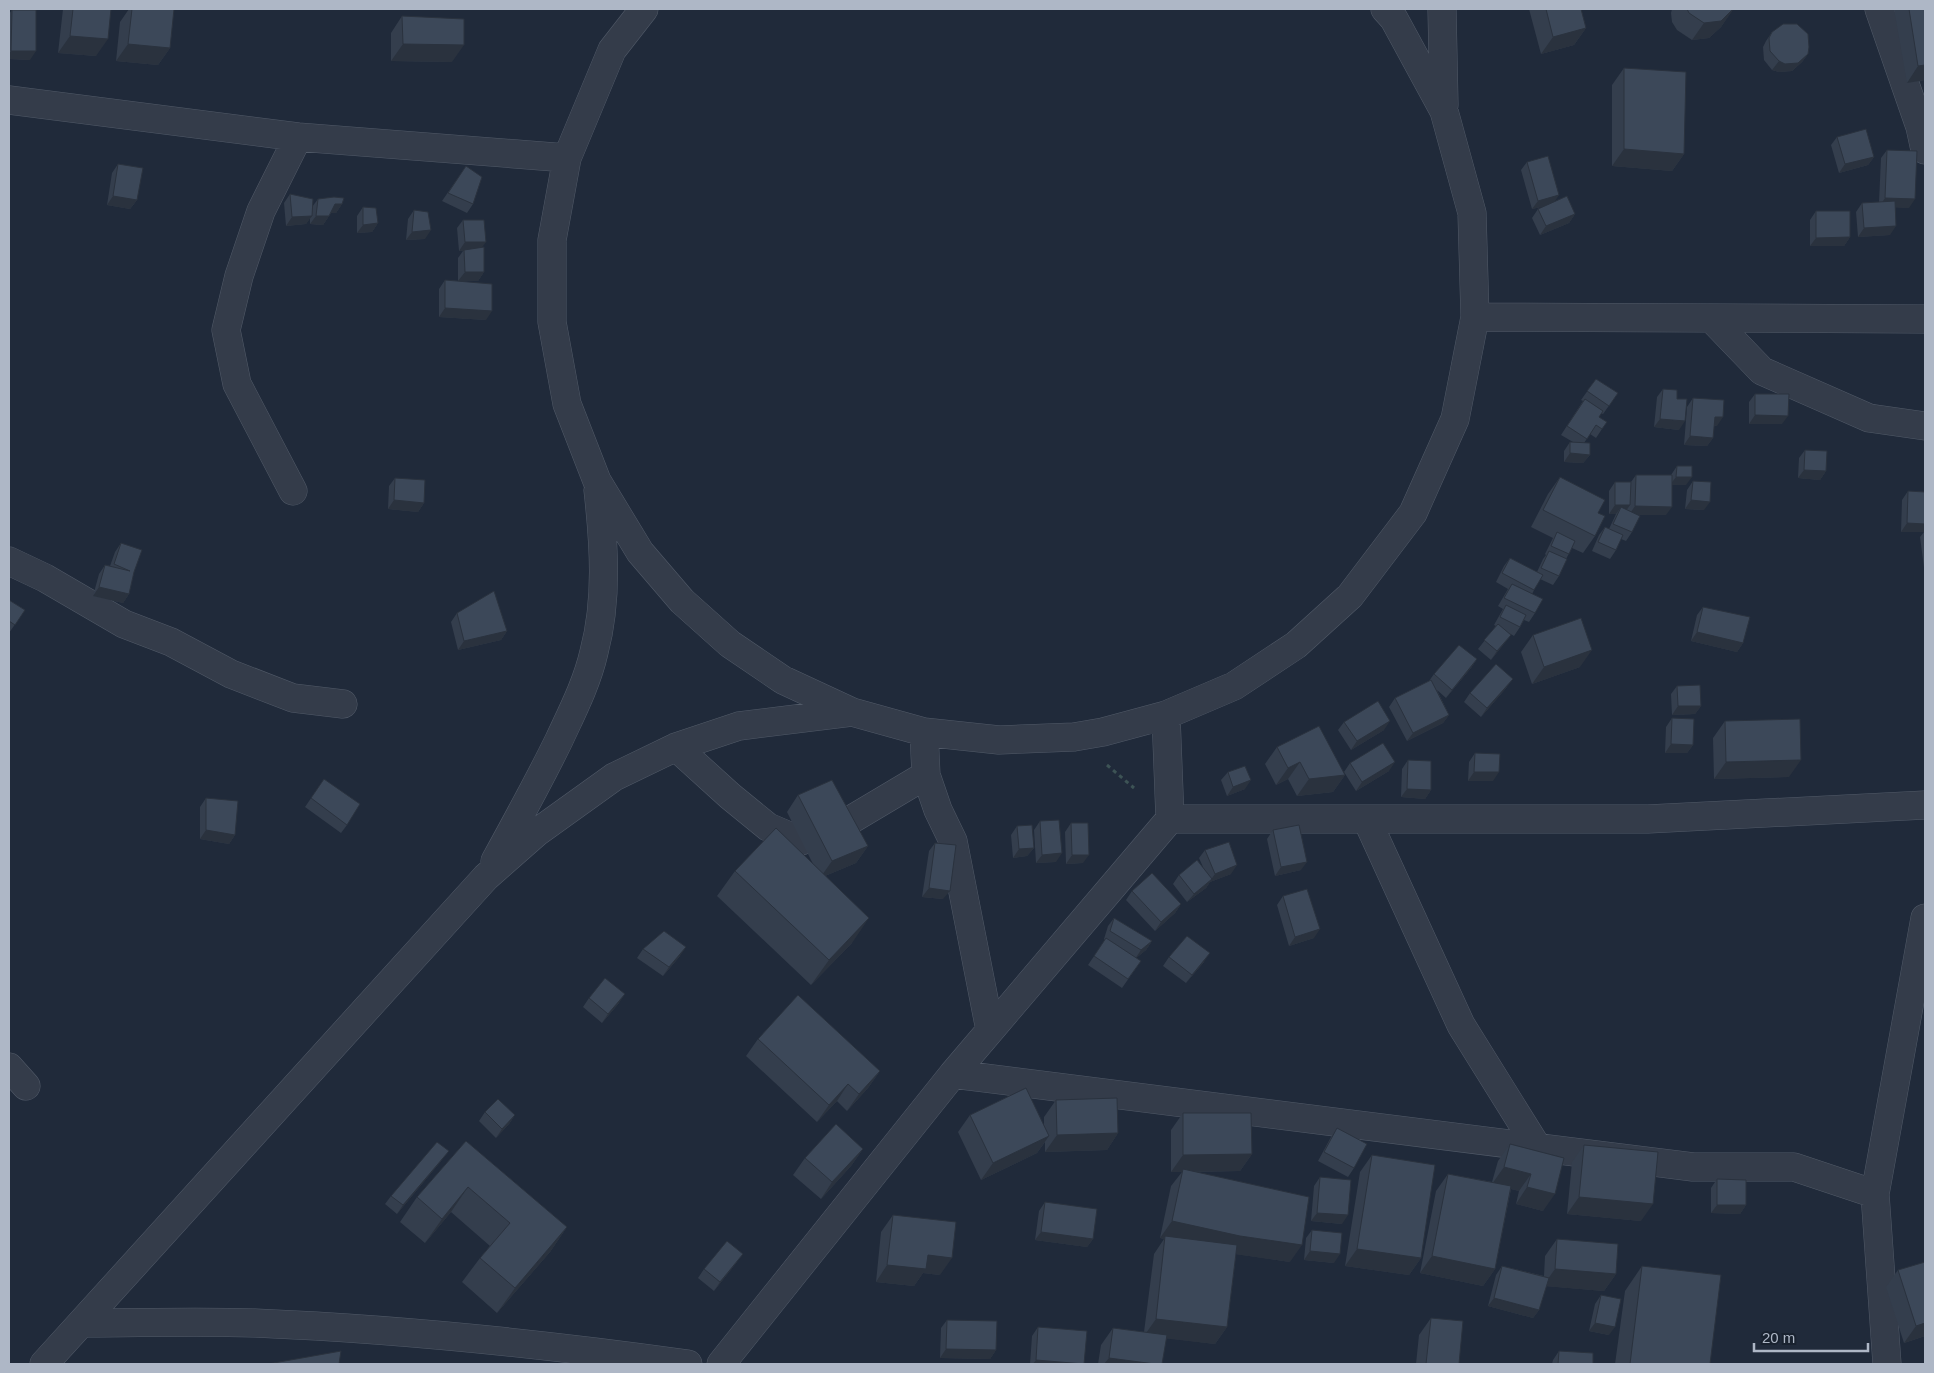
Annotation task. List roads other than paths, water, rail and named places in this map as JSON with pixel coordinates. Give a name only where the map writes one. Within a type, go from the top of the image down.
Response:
[{"type":"street","points":[[644,9],[612,50],[567,158],[552,240],[552,322],[567,404],[597,481],[640,552],[682,601],[730,644],[784,680],[852,712],[924,732],[999,740],[1074,737],[1104,732],[1166,715],[1234,686],[1296,645],[1350,596],[1413,514],[1455,419],[1475,317],[1472,212],[1444,111],[1394,19],[1385,9]]},
{"type":"street","points":[[1442,9],[1444,111]]},
{"type":"street","points":[[1879,9],[1920,127],[1925,150]]},
{"type":"street","points":[[9,100],[298,136],[567,158]]},
{"type":"street","points":[[293,491],[237,384],[226,330],[239,276],[261,211],[298,136]]},
{"type":"street","points":[[1475,317],[1925,319]]},
{"type":"street","points":[[1711,318],[1762,372],[1870,418],[1925,426]]},
{"type":"street","points":[[486,877],[536,786],[576,704],[594,652],[604,590],[603,535],[597,481]]},
{"type":"street","points":[[9,561],[45,578],[124,624],[171,642],[230,674],[293,698],[343,704]]},
{"type":"street","points":[[44,1364],[486,877],[536,833],[614,777],[676,747],[739,726],[852,712]]},
{"type":"street","points":[[721,1364],[953,1074],[1170,819],[1166,715]]},
{"type":"street","points":[[924,732],[926,775],[938,810],[953,841],[990,1030]]},
{"type":"street","points":[[676,747],[730,796],[768,827],[801,841]]},
{"type":"street","points":[[837,828],[926,775]]},
{"type":"street","points":[[1170,819],[1648,819],[1925,805]]},
{"type":"street","points":[[1367,820],[1461,1026],[1536,1147]]},
{"type":"street","points":[[1887,1364],[1875,1194],[1925,918]]},
{"type":"street","points":[[953,1074],[1693,1167],[1794,1167],[1875,1194]]},
{"type":"street","points":[[82,1323],[254,1323],[424,1333],[584,1350],[688,1364]]}]
